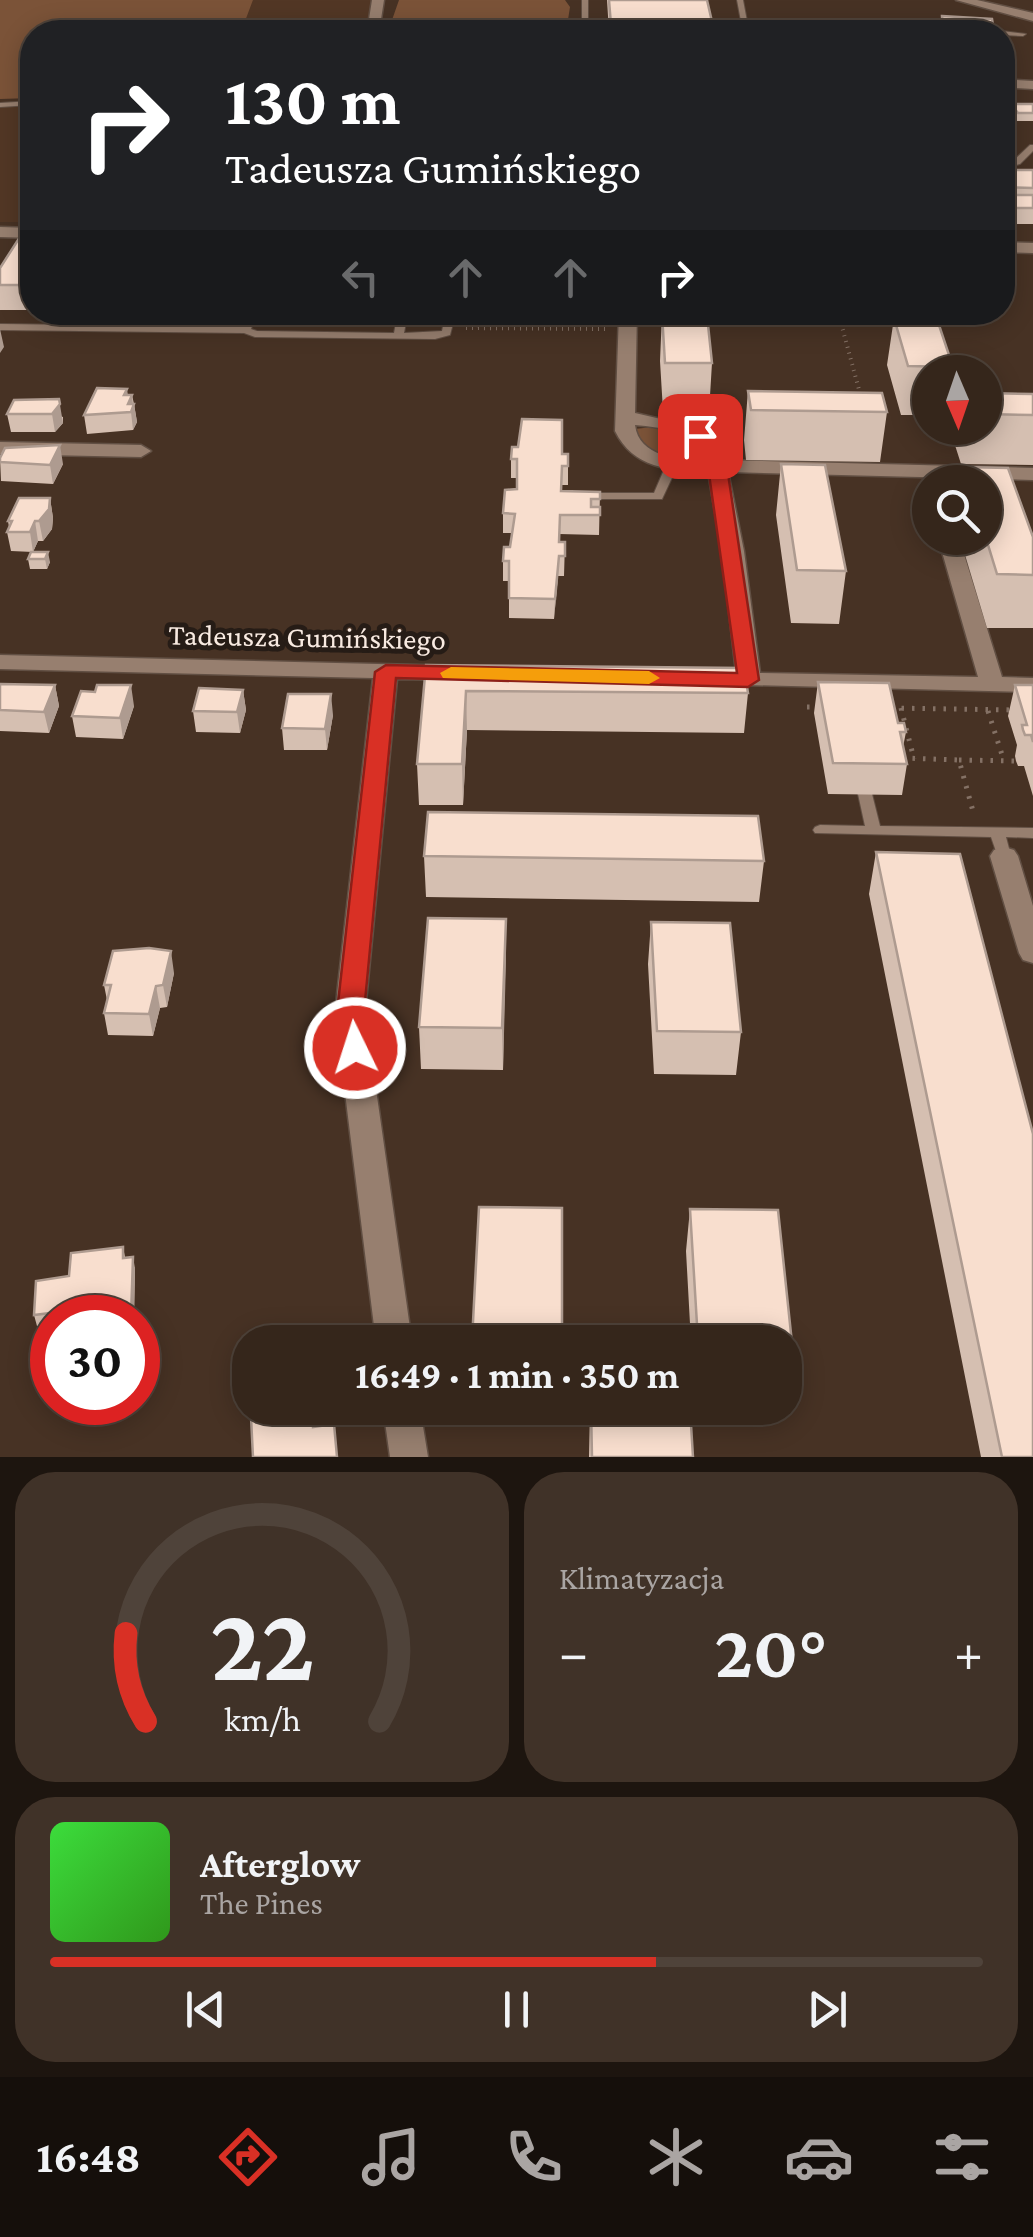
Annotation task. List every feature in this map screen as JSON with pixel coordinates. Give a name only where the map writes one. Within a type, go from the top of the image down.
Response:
[{"type":"street","points":[[962,0],[1033,17]]},
{"type":"street","points":[[628,325],[625,432],[631,447],[672,465],[912,476]]},
{"type":"street","points":[[626,418],[674,424],[700,436],[713,451],[748,680]]},
{"type":"street","points":[[0,448],[141,451]]},
{"type":"street","points":[[1002,475],[1033,474]]},
{"type":"street","points":[[954,555],[992,684]]},
{"type":"street","name":"Tadeusza Gumińskiego","points":[[0,662],[481,674]]},
{"type":"street","points":[[386,672],[350,1012],[392,1325]]},
{"type":"street","points":[[691,679],[1033,684]]},
{"type":"street","points":[[1000,844],[1033,953]]},
{"type":"street","points":[[404,1425],[408,1457]]},
{"type":"lane","points":[[1015,34],[1023,34]]},
{"type":"lane","points":[[246,330],[248,325]]},
{"type":"lane","points":[[398,336],[400,325]]},
{"type":"lane","points":[[0,327],[435,336],[448,330],[449,325]]},
{"type":"lane","points":[[589,496],[658,496],[672,465]]},
{"type":"lane","points":[[865,794],[874,831]]},
{"type":"lane","points":[[820,830],[978,832],[1000,844],[1033,833]]},
{"type":"path","points":[[448,330],[527,325]]},
{"type":"path","points":[[841,325],[862,404]]},
{"type":"path","points":[[807,707],[826,707]]},
{"type":"path","points":[[882,708],[1018,710]]},
{"type":"path","points":[[901,708],[914,758]]},
{"type":"path","points":[[988,710],[1004,760]]},
{"type":"path","points":[[900,758],[1016,760]]},
{"type":"path","points":[[959,760],[978,832]]},
{"type":"shaded area","points":[[0,0],[253,0],[246,20],[20,20],[20,98],[0,99]]},
{"type":"shaded area","points":[[253,0],[373,0],[368,20],[246,20]]},
{"type":"shaded area","points":[[399,0],[565,0],[570,7],[568,20],[392,20]]},
{"type":"shaded area","points":[[20,106],[20,222],[0,222],[0,107]]},
{"type":"shaded area","points":[[652,427],[697,442],[705,462],[670,459],[642,446],[635,429]]},
{"type":"building","points":[[609,0],[707,0],[712,20],[611,20]]},
{"type":"building","points":[[942,16],[992,20],[942,20]]},
{"type":"building","points":[[1015,104],[1033,104],[1033,113],[1018,113]]},
{"type":"building","points":[[1015,170],[1033,170],[1033,188],[1015,187]]},
{"type":"building","points":[[1015,195],[1033,195],[1033,208],[1015,208]]},
{"type":"building","points":[[20,237],[20,285],[0,285],[0,268]]},
{"type":"building","points":[[663,325],[708,325],[712,363],[665,363]]},
{"type":"building","points":[[896,325],[939,325],[949,355],[912,355],[912,366],[908,366]]},
{"type":"building","points":[[97,388],[127,389],[124,395],[132,395],[128,404],[134,404],[131,412],[84,415]]},
{"type":"building","points":[[748,391],[882,393],[887,412],[751,410]]},
{"type":"building","points":[[1002,393],[1033,394],[1033,415],[1002,414]]},
{"type":"building","points":[[59,399],[60,404],[52,414],[7,414],[14,400]]},
{"type":"building","points":[[522,419],[562,420],[562,454],[568,454],[568,466],[562,466],[561,491],[600,492],[600,499],[591,499],[591,507],[600,507],[600,515],[560,515],[559,542],[565,542],[565,556],[559,556],[555,599],[509,598],[509,561],[503,561],[504,547],[510,547],[515,514],[503,513],[505,490],[517,489],[517,459],[511,459],[512,447],[518,447]]},
{"type":"building","points":[[60,445],[50,465],[0,462],[5,448]]},
{"type":"building","points":[[781,464],[825,465],[846,571],[797,570]]},
{"type":"building","points":[[1002,468],[1008,468],[1033,537],[1033,575],[997,574],[991,555],[1002,555]]},
{"type":"building","points":[[19,498],[50,498],[49,509],[35,521],[30,532],[7,532],[12,521],[8,521]]},
{"type":"building","points":[[31,552],[48,552],[45,559],[28,559]]},
{"type":"building","points":[[426,665],[744,668],[748,693],[466,691],[462,764],[417,764]]},
{"type":"building","points":[[818,682],[889,683],[898,723],[904,723],[906,732],[900,732],[907,764],[833,763]]},
{"type":"building","points":[[0,684],[55,685],[44,712],[0,710]]},
{"type":"building","points":[[97,685],[131,685],[120,718],[72,716],[81,691],[95,692]]},
{"type":"building","points":[[1015,685],[1033,685],[1033,742],[1023,730],[1022,725],[1027,725]]},
{"type":"building","points":[[199,688],[243,690],[237,712],[193,711]]},
{"type":"building","points":[[288,694],[331,694],[325,729],[282,728]]},
{"type":"building","points":[[428,812],[758,816],[764,861],[424,856]]},
{"type":"building","points":[[876,852],[960,854],[1033,1134],[1033,1457],[1002,1457]]},
{"type":"building","points":[[428,918],[506,919],[502,1028],[419,1027]]},
{"type":"building","points":[[651,922],[730,923],[741,1032],[657,1031]]},
{"type":"building","points":[[113,951],[171,951],[163,985],[156,986],[149,1014],[104,1013],[111,985],[104,985]]},
{"type":"building","points":[[479,1207],[562,1208],[562,1325],[473,1325]]},
{"type":"building","points":[[690,1209],[778,1210],[790,1325],[697,1325]]},
{"type":"building","points":[[123,1247],[123,1258],[133,1257],[132,1295],[35,1295],[36,1281],[69,1276],[71,1253]]},
{"type":"building","points":[[251,1425],[334,1425],[337,1457],[253,1457]]},
{"type":"building","points":[[591,1425],[691,1425],[693,1457],[592,1457]]},
{"type":"slow traffic","points":[[451,673],[649,678]]},
{"type":"route","points":[[355,1048],[350,1012],[386,672],[748,680],[718,467],[713,451],[700,436]]}]
